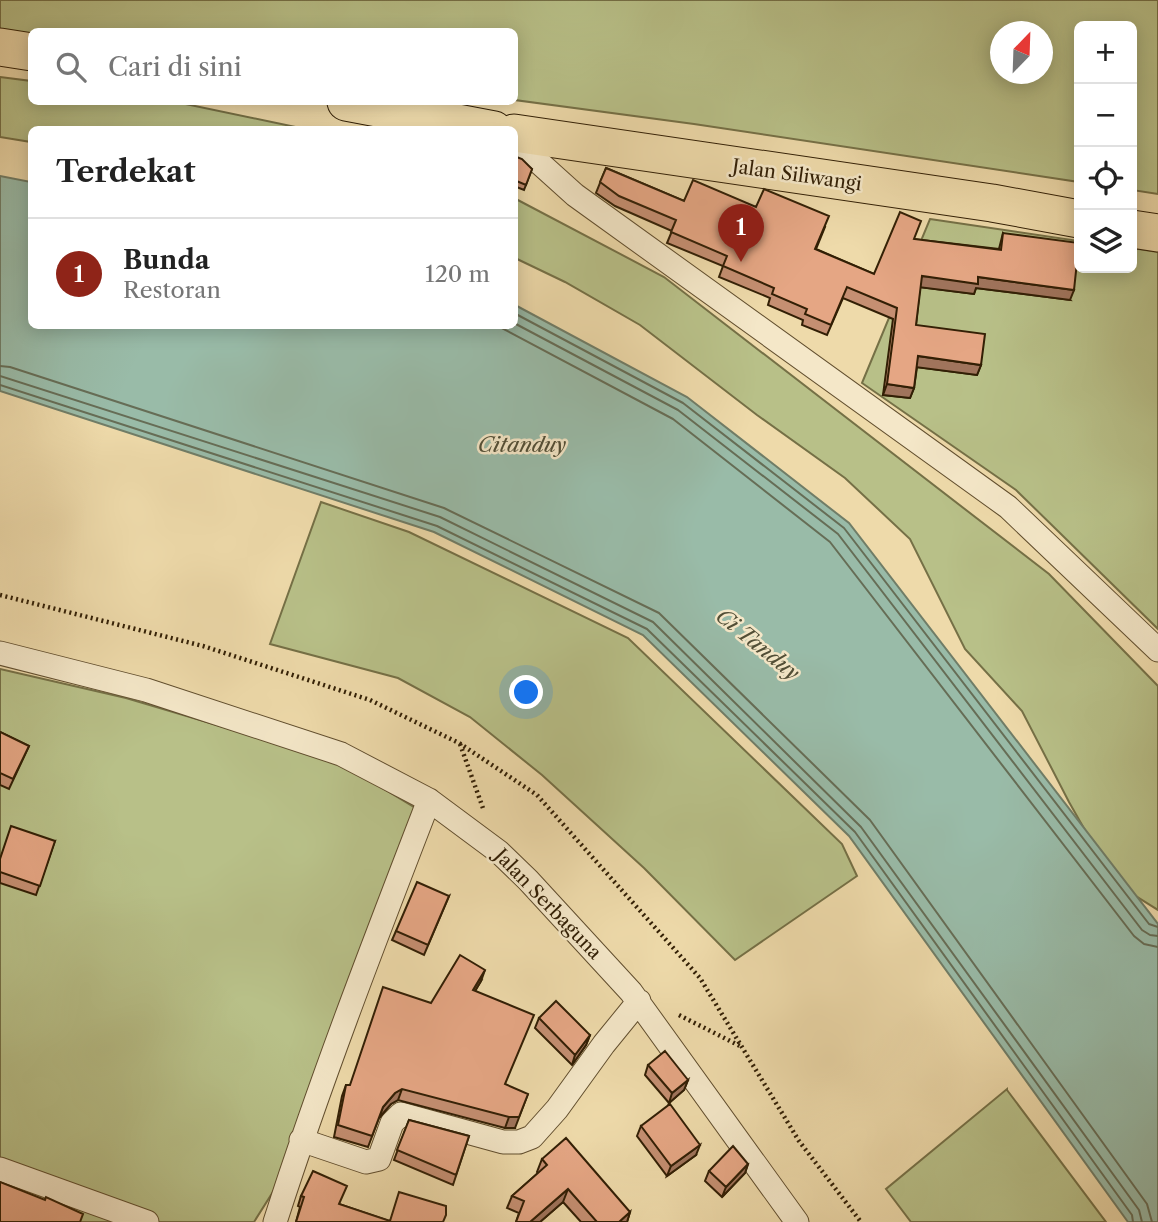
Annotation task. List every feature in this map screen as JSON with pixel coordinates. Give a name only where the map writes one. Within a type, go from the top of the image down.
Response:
[{"type":"highway","points":[[0,47],[28,51]]},
{"type":"highway","points":[[362,105],[473,126]]},
{"type":"highway","name":"Jalan Siliwangi","points":[[518,134],[992,203],[1074,218]]},
{"type":"highway","points":[[1137,230],[1158,233]]},
{"type":"street","points":[[518,145],[575,195],[1009,507],[1158,650]]},
{"type":"street","name":"Jalan Serbaguna","points":[[0,653],[146,690],[341,754],[429,800],[499,852],[635,997],[797,1222]]},
{"type":"street","points":[[275,1222],[301,1140],[429,800]]},
{"type":"street","points":[[301,1140],[366,1162],[379,1159],[392,1123],[401,1114],[503,1142],[519,1142],[531,1137],[557,1109],[635,997]]},
{"type":"street","points":[[0,1169],[147,1222]]},
{"type":"path","points":[[459,743],[499,852]]},
{"type":"path","points":[[635,997],[742,1047]]},
{"type":"green space","points":[[0,0],[1158,0],[1158,194],[1137,191],[1137,21],[1074,21],[1074,181],[518,100],[518,28],[28,28],[28,36],[0,32]]},
{"type":"green space","points":[[0,77],[28,81],[28,105],[190,105],[291,126],[28,126],[28,142],[0,137]]},
{"type":"green space","points":[[518,200],[664,277],[1049,574],[1158,686],[1158,910],[1115,883],[1022,711],[965,649],[910,539],[845,478],[757,415],[640,325],[565,282],[518,259]]},
{"type":"green space","points":[[930,219],[1074,240],[1074,273],[1137,273],[1137,249],[1158,252],[1158,629],[1016,490],[862,383]]},
{"type":"green space","points":[[321,502],[409,532],[628,638],[842,844],[857,876],[735,960],[644,868],[542,775],[470,717],[398,678],[270,644]]},
{"type":"green space","points":[[0,669],[126,698],[338,761],[422,812],[288,1168],[254,1222],[0,1222]]},
{"type":"green space","points":[[1007,1089],[1106,1222],[911,1222],[886,1189]]},
{"type":"water","name":"Citanduy","points":[[0,176],[28,181],[28,329],[518,329],[518,307],[687,397],[849,523],[1158,924],[1158,1222],[1128,1222],[849,836],[643,635],[434,532],[0,391]]},
{"type":"building","points":[[518,158],[532,169],[526,185],[518,182]]},
{"type":"building","points":[[606,168],[684,201],[693,180],[756,207],[764,189],[829,216],[815,249],[874,274],[900,212],[921,221],[914,239],[1001,250],[1003,233],[1074,242],[1074,290],[978,277],[978,284],[922,276],[916,325],[985,334],[981,365],[918,356],[914,388],[887,384],[897,308],[847,287],[831,325],[805,314],[807,309],[772,294],[774,288],[723,266],[727,256],[671,232],[676,220],[619,196],[600,182]]},
{"type":"building","points":[[0,732],[29,746],[13,779],[0,773]]},
{"type":"building","points":[[11,826],[55,841],[40,886],[0,872],[0,859]]},
{"type":"building","points":[[417,882],[449,896],[428,945],[396,931]]},
{"type":"building","points":[[460,955],[485,970],[473,990],[534,1015],[505,1084],[528,1094],[519,1117],[509,1117],[402,1089],[383,1107],[372,1136],[338,1125],[346,1085],[350,1085],[383,987],[431,1003]]},
{"type":"building","points":[[556,1001],[590,1035],[575,1055],[539,1018]]},
{"type":"building","points":[[665,1051],[688,1080],[672,1093],[648,1065]]},
{"type":"building","points":[[670,1104],[700,1145],[671,1166],[641,1126]]},
{"type":"building","points":[[409,1120],[469,1136],[456,1175],[397,1150]]},
{"type":"building","points":[[566,1138],[630,1212],[619,1222],[597,1222],[568,1189],[530,1222],[516,1222],[524,1201],[512,1196],[547,1165],[542,1159]]},
{"type":"building","points":[[733,1146],[748,1164],[726,1187],[709,1171]]},
{"type":"building","points":[[313,1171],[347,1186],[339,1204],[390,1221],[399,1192],[446,1206],[446,1215],[443,1222],[296,1222],[304,1197],[301,1196]]},
{"type":"building","points":[[0,1182],[45,1200],[46,1197],[83,1214],[80,1222],[0,1222]]},
{"type":"place","name":"Bunda","points":[[741,262]]},
{"type":"water label","name":"Ci Tanduy","points":[[758,644]]}]
